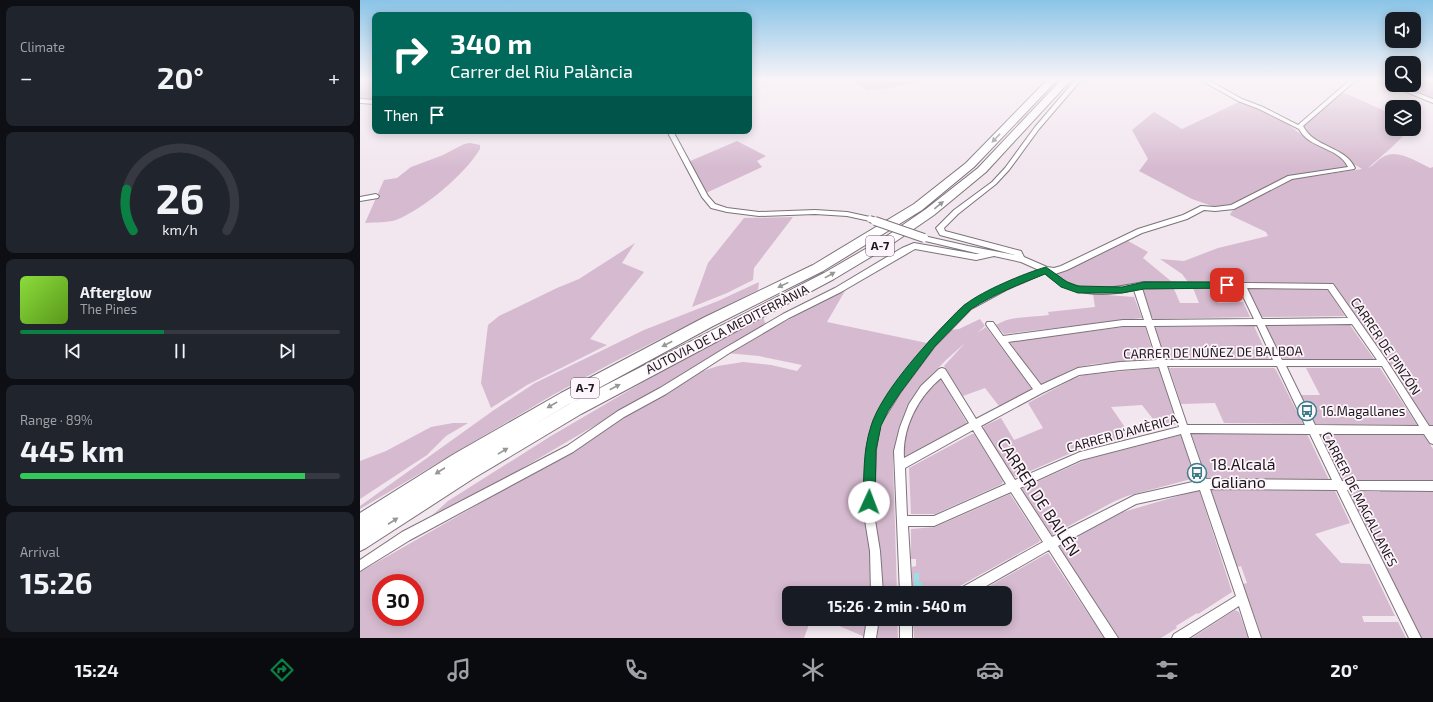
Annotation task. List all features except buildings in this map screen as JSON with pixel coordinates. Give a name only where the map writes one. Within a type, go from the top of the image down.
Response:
[{"type":"highway","name":"AUTOVIA DE LA MEDITERRÀNIA","points":[[360,523],[460,459],[566,398],[708,322],[818,268],[871,237],[918,207],[970,165],[1023,110]]},
{"type":"highway","name":"AUTOVIA DE LA MEDITERRÀNIA","points":[[360,542],[468,472],[575,408],[829,276],[886,242],[930,212],[982,170],[1038,110]]},
{"type":"street","points":[[1022,259],[1018,253],[942,233],[940,228],[956,212],[994,183],[1007,169],[1052,110]]},
{"type":"street","points":[[672,134],[704,197],[713,206],[727,210],[759,214],[815,212],[847,214],[870,219],[924,238],[950,245],[1022,259],[1046,270],[1054,271],[1064,268],[1140,230],[1185,217],[1203,208],[1215,209],[1232,207],[1290,177],[1340,171],[1352,168],[1350,162],[1345,158],[1311,139],[1300,128],[1264,110]]},
{"type":"street","points":[[1300,128],[1300,126],[1319,110]]},
{"type":"street","points":[[360,199],[376,196]]},
{"type":"street","points":[[360,566],[406,536],[570,449],[621,414],[663,391],[728,350],[786,316],[838,290],[905,250],[914,246],[976,256],[994,254]]},
{"type":"street","points":[[1046,270],[1064,285],[1078,290],[1122,290],[1137,286],[1241,285]]},
{"type":"street","points":[[877,586],[875,552],[868,514],[871,450],[876,425],[885,408],[896,390],[932,344],[968,307],[1003,288],[1046,270]]},
{"type":"street","name":"CARRER DE PINZÓN","points":[[1241,285],[1330,286],[1430,430],[1433,440]]},
{"type":"street","name":"CARRER DE MAGALLANES","points":[[1241,285],[1415,638]]},
{"type":"street","points":[[1137,286],[1161,363],[1186,429],[1255,638]]},
{"type":"street","points":[[1002,339],[1123,323],[1355,321]]},
{"type":"street","points":[[990,324],[1039,390]]},
{"type":"street","name":"CARRER DE NÚÑEZ DE BALBOA","points":[[899,466],[1039,390],[1078,372],[1161,363],[1384,363]]},
{"type":"street","name":"CARRER DE BAILÉN","points":[[899,466],[898,451],[902,430],[908,414],[924,387],[942,372],[1050,544],[1112,638]]},
{"type":"street","name":"CARRER D'AMÈRICA","points":[[903,521],[934,521],[1080,456],[1186,429],[1430,430]]},
{"type":"street","points":[[899,466],[906,586]]},
{"type":"street","points":[[975,586],[1050,544],[1135,500],[1204,484],[1433,486]]},
{"type":"street","points":[[1178,638],[1242,598]]},
{"type":"street","points":[[870,638],[872,626]]},
{"type":"street","points":[[906,626],[906,638]]},
{"type":"shaded area","points":[[1223,110],[1261,110],[1280,118],[1308,140],[1342,158],[1347,164],[1346,167],[1286,176],[1228,207],[1215,207],[1192,199],[1139,171],[1148,159],[1132,130],[1154,112],[1182,129]]},
{"type":"shaded area","points":[[1321,110],[1382,110],[1385,111],[1385,136],[1403,136],[1368,168],[1383,157],[1394,154],[1407,157],[1430,168],[1433,167],[1433,426],[1429,425],[1334,284],[1188,282],[1182,274],[1160,259],[1184,261],[1218,248],[1268,236],[1266,232],[1230,215],[1232,211],[1294,179],[1362,169],[1317,141],[1301,127]]},
{"type":"shaded area","points":[[737,141],[766,156],[757,161],[762,167],[706,193],[688,162]]},
{"type":"shaded area","points":[[470,143],[480,145],[480,149],[464,169],[443,190],[419,208],[396,220],[365,223],[384,180],[397,178],[411,167],[443,155],[464,144]]},
{"type":"shaded area","points":[[793,217],[754,268],[753,280],[727,293],[692,307],[708,263],[744,218]]},
{"type":"shaded area","points":[[1128,241],[1148,252],[1143,258],[1172,282],[1133,283],[1110,288],[1076,286],[1068,285],[1056,275]]},
{"type":"shaded area","points":[[635,243],[622,263],[644,272],[590,339],[607,345],[527,385],[491,408],[481,383],[488,325],[499,316],[579,279]]},
{"type":"shaded area","points":[[759,282],[758,290],[612,363],[551,396],[360,509],[360,506],[494,410],[535,383],[644,330],[718,301]]},
{"type":"shaded area","points":[[1193,288],[1212,288],[1218,303],[1243,302],[1250,317],[1154,319],[1152,317],[1143,291],[1144,289],[1174,289],[1180,303],[1199,303]]},
{"type":"shaded area","points":[[1245,288],[1327,289],[1345,316],[1261,317]]},
{"type":"shaded area","points":[[846,289],[827,322],[927,343],[911,363],[880,411],[865,518],[873,586],[782,586],[782,626],[808,626],[804,638],[360,638],[360,572],[549,464],[619,419],[697,373],[718,366],[743,362],[771,365],[797,371],[802,365],[759,356],[726,353]]},
{"type":"shaded area","points":[[1093,294],[1134,297],[1142,318],[1004,334],[996,325],[1015,318],[1049,315],[1048,312],[1095,307]]},
{"type":"shaded area","points":[[763,317],[767,328],[587,430],[414,532],[448,501],[551,436],[674,364]]},
{"type":"shaded area","points":[[980,319],[985,326],[977,333],[986,327],[1032,389],[999,406],[985,388],[963,396],[944,366],[965,343],[918,389],[899,427],[893,461],[897,586],[880,586],[881,551],[873,521],[876,447],[879,433],[891,403],[934,348],[951,330],[959,329]]},
{"type":"shaded area","points":[[1278,322],[1321,325],[1350,325],[1374,359],[1283,359],[1265,326],[1280,325]]},
{"type":"shaded area","points":[[1254,326],[1269,359],[1166,360],[1155,328],[1157,327]]},
{"type":"shaded area","points":[[1123,327],[1145,327],[1155,359],[1093,364],[1075,368],[1042,384],[1009,342]]},
{"type":"shaded area","points":[[1155,368],[1159,369],[1177,424],[1161,429],[1142,405],[1111,407],[1131,436],[1080,449],[1017,477],[1013,476],[983,429],[984,426],[1001,418],[1014,440],[1043,428],[1028,403],[1073,379],[1084,375]]},
{"type":"shaded area","points":[[1169,368],[1274,368],[1303,424],[1224,423],[1215,403],[1181,404]]},
{"type":"shaded area","points":[[1306,368],[1380,368],[1417,425],[1314,424],[1299,395],[1320,395]]},
{"type":"shaded area","points":[[940,378],[967,423],[903,457],[904,435],[915,404]]},
{"type":"shaded area","points":[[453,423],[468,423],[446,436],[427,455],[360,499],[360,461],[386,451],[431,427]]},
{"type":"shaded area","points":[[1191,433],[1307,434],[1329,480],[1207,479]]},
{"type":"shaded area","points":[[974,434],[1003,481],[1002,484],[935,514],[911,514],[909,468]]},
{"type":"shaded area","points":[[1319,434],[1424,435],[1433,449],[1433,480],[1341,480]]},
{"type":"shaded area","points":[[1181,435],[1195,478],[1127,496],[1052,535],[1021,489],[1085,460]]},
{"type":"shaded area","points":[[1199,490],[1232,592],[1176,626],[1177,628],[1161,638],[1119,638],[1059,547],[1123,512]]},
{"type":"shaded area","points":[[1211,490],[1335,491],[1350,523],[1315,534],[1341,563],[1370,564],[1395,616],[1362,616],[1364,622],[1398,622],[1406,638],[1262,638],[1243,584],[1247,583],[1241,566],[1237,567]]},
{"type":"shaded area","points":[[1380,490],[1433,492],[1433,638],[1420,638],[1347,491],[1380,492]]},
{"type":"shaded area","points":[[1010,494],[1040,540],[1039,542],[960,586],[912,586],[912,567],[916,566],[916,559],[911,559],[911,529],[935,527]]},
{"type":"shaded area","points":[[1048,553],[1104,638],[914,638],[913,626],[1012,626],[1012,586],[989,586]]},
{"type":"shaded area","points":[[1235,610],[1239,612],[1248,638],[1192,638]]},
{"type":"shaded area","points":[[839,626],[867,626],[865,637]]},
{"type":"shaded area","points":[[878,626],[897,626],[898,638],[875,638]]},
{"type":"water","points":[[914,573],[919,573],[919,582],[922,582],[923,586],[914,586]]},
{"type":"place","name":"16.Magallanes","points":[[1307,411]]},
{"type":"place","name":"18.Alcalá Galiano","points":[[1197,473]]},
{"type":"route","points":[[869,502],[871,450],[876,425],[885,408],[896,390],[932,344],[968,307],[975,302],[1003,288],[1046,270],[1064,285],[1078,290],[1122,290],[1144,285],[1227,285]]}]
